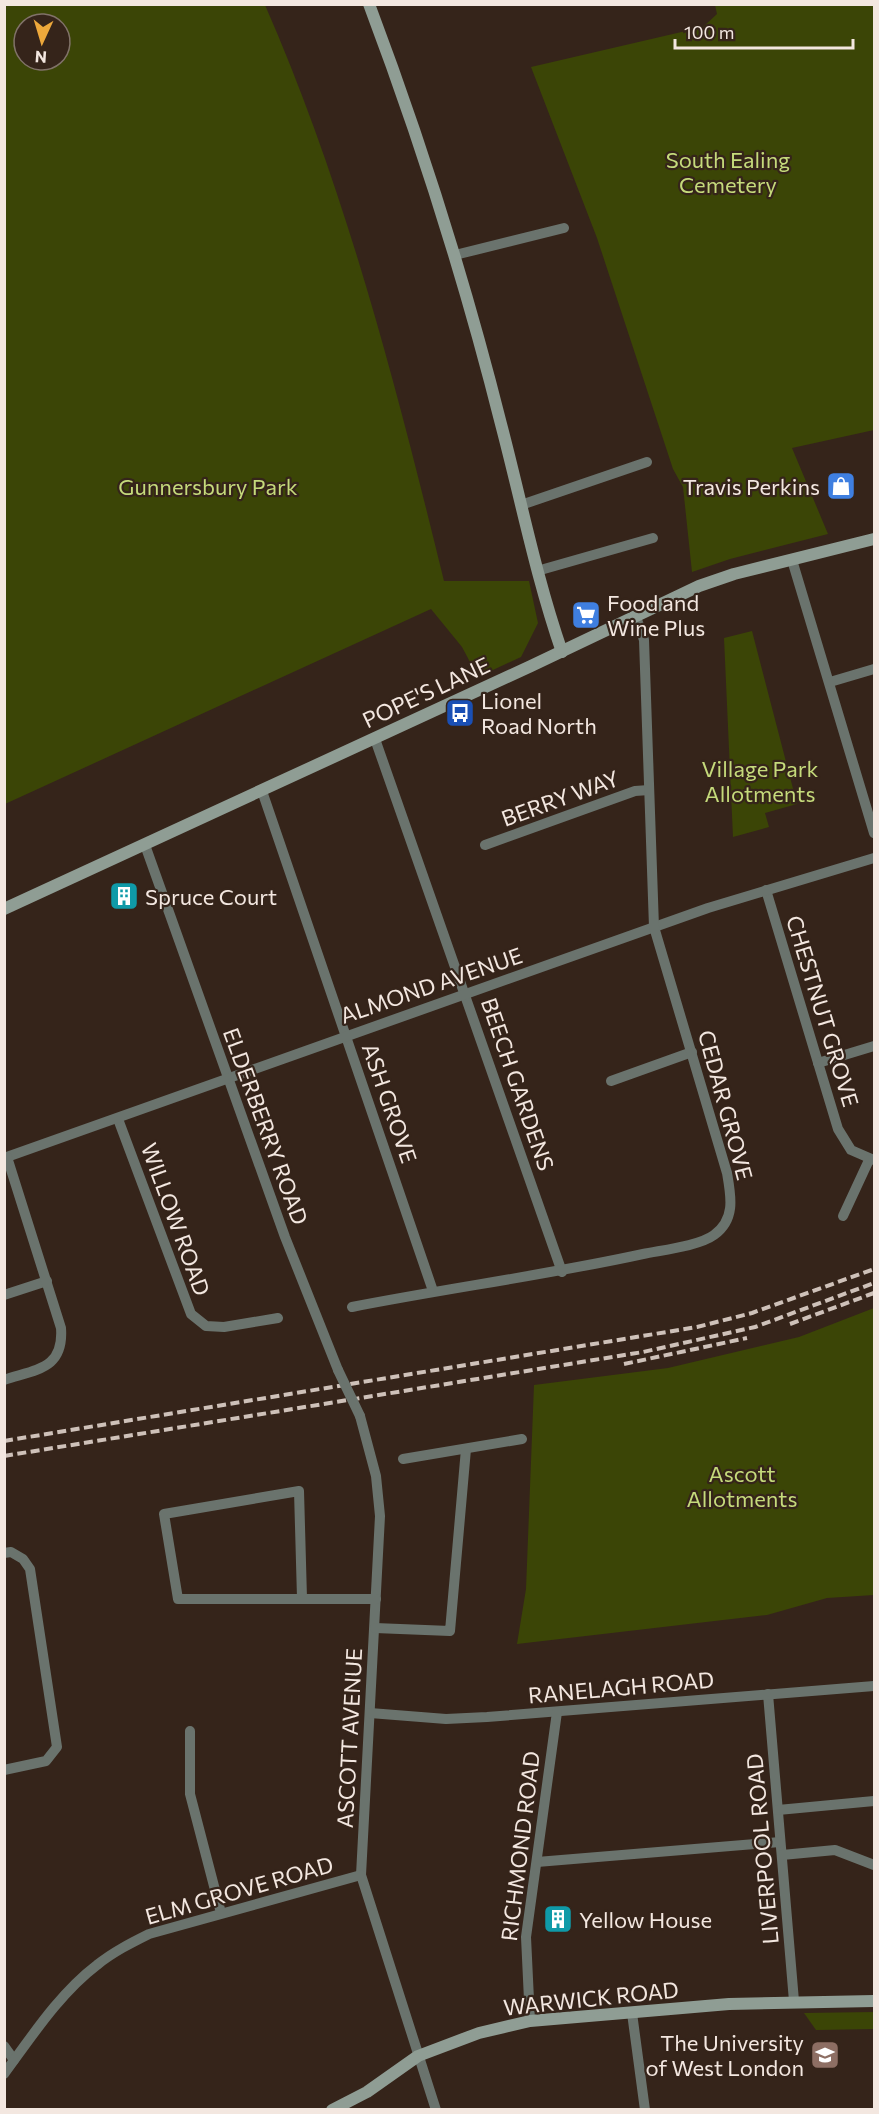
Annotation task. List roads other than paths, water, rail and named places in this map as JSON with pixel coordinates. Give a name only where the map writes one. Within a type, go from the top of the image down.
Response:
[{"type":"street","points":[[369,4],[425,158],[455,255],[537,571],[562,652]]},
{"type":"street","points":[[455,255],[564,228]]},
{"type":"street","points":[[521,505],[647,462]]},
{"type":"street","points":[[537,571],[653,538]]},
{"type":"street","name":"POPE'S LANE","points":[[4,909],[375,739],[699,586],[734,574],[874,539]]},
{"type":"street","points":[[792,560],[874,833]]},
{"type":"street","name":"CEDAR GROVE","points":[[352,1307],[433,1291],[562,1272],[691,1243],[713,1236],[728,1219],[732,1204],[727,1173],[654,927],[644,640],[636,617]]},
{"type":"street","points":[[830,682],[874,669]]},
{"type":"street","name":"BEECH GARDENS","points":[[375,739],[562,1272]]},
{"type":"street","name":"BERRY WAY","points":[[485,845],[635,791],[649,790]]},
{"type":"street","name":"ASH GROVE","points":[[262,791],[433,1291]]},
{"type":"street","name":"ELDERBERRY ROAD","points":[[145,845],[285,1237],[360,1416]]},
{"type":"street","name":"ALMOND AVENUE","points":[[6,1158],[654,927],[874,858]]},
{"type":"street","name":"CHESTNUT GROVE","points":[[766,890],[838,1129],[851,1150],[872,1160]]},
{"type":"street","points":[[818,1063],[874,1046]]},
{"type":"street","points":[[611,1081],[692,1052]]},
{"type":"street","name":"WILLOW ROAD","points":[[118,1119],[191,1314],[206,1326],[224,1327],[278,1318]]},
{"type":"street","points":[[4,1380],[48,1365],[58,1355],[62,1345],[61,1328],[47,1281],[6,1158]]},
{"type":"street","points":[[843,1216],[872,1160]]},
{"type":"street","points":[[4,1295],[47,1281]]},
{"type":"street","name":"ASCOTT AVENUE","points":[[360,1416],[379,1496],[375,1628],[362,1875],[436,2109]]},
{"type":"street","points":[[403,1459],[522,1439]]},
{"type":"street","points":[[375,1628],[450,1631],[466,1449]]},
{"type":"street","points":[[302,1598],[298,1491],[164,1514],[178,1599],[376,1599]]},
{"type":"street","points":[[4,1553],[11,1552],[24,1559],[30,1569],[57,1747],[46,1761],[4,1770]]},
{"type":"street","name":"RANELAGH ROAD","points":[[370,1713],[446,1719],[874,1686]]},
{"type":"street","name":"LIVERPOOL ROAD","points":[[768,1694],[794,2001]]},
{"type":"street","name":"RICHMOND ROAD","points":[[530,2021],[526,1937],[557,1712]]},
{"type":"street","points":[[190,1731],[190,1794],[221,1913]]},
{"type":"street","points":[[778,1810],[874,1801]]},
{"type":"street","points":[[537,1862],[780,1842]]},
{"type":"street","points":[[782,1855],[835,1850],[874,1865]]},
{"type":"street","name":"ELM GROVE ROAD","points":[[4,2074],[53,2009],[96,1965],[149,1934],[362,1875]]},
{"type":"street","name":"WARWICK ROAD","points":[[332,2109],[367,2092],[418,2056],[479,2033],[530,2021],[794,2001],[874,2001]]},
{"type":"street","points":[[632,2013],[645,2109]]},
{"type":"street","points":[[4,2046],[14,2060]]},
{"type":"railway","points":[[4,1441],[697,1327],[752,1313],[874,1269]]},
{"type":"railway","points":[[4,1456],[643,1352],[755,1327],[874,1283]]},
{"type":"railway","points":[[790,1324],[874,1293]]},
{"type":"railway","points":[[624,1364],[747,1338]]},
{"type":"place","name":"Travis Perkins","points":[[841,486]]},
{"type":"place","name":"Food and Wine Plus","points":[[586,615]]},
{"type":"place","name":"Lionel Road North","points":[[460,713]]},
{"type":"place","name":"Spruce Court","points":[[124,896]]},
{"type":"place","name":"Yellow House","points":[[558,1919]]},
{"type":"place","name":"The University of West London","points":[[825,2055]]},
{"type":"park label","name":"South Ealing Cemetery","points":[[728,172]]},
{"type":"park label","name":"Gunnersbury Park","points":[[208,486]]},
{"type":"park label","name":"Village Park Allotments","points":[[760,780]]},
{"type":"park label","name":"Ascott Allotments","points":[[742,1486]]}]
